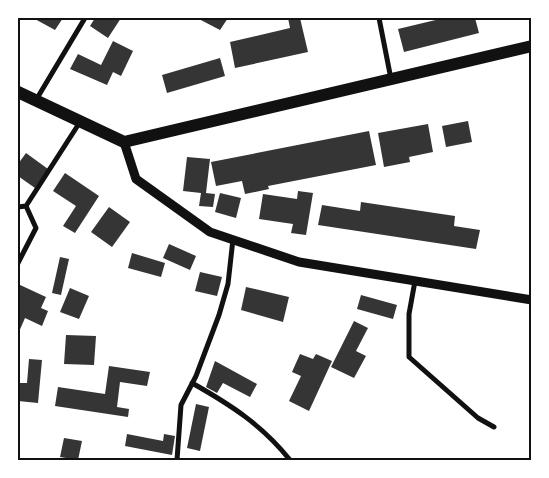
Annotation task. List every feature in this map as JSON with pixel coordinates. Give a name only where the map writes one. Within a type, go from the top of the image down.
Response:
[{"type":"main road","points":[[18,92],[124,142],[532,46]]},
{"type":"street","points":[[36,100],[85,18]]},
{"type":"street","points":[[379,18],[391,79]]},
{"type":"street","points":[[18,207],[26,206],[81,121]]},
{"type":"street","points":[[124,142],[136,180],[210,232],[299,262],[532,300]]},
{"type":"street","points":[[18,263],[36,228],[26,206]]},
{"type":"street","points":[[177,460],[181,404],[192,383],[219,315],[228,284],[233,240]]},
{"type":"street","points":[[415,280],[409,314],[409,357],[478,418],[494,427]]},
{"type":"street","points":[[192,383],[235,407],[277,444],[290,460]]},
{"type":"building","points":[[33,18],[63,18],[55,30]]},
{"type":"building","points":[[95,18],[121,18],[108,38],[90,26]]},
{"type":"building","points":[[197,18],[228,18],[220,30]]},
{"type":"building","points":[[288,18],[300,18],[308,52],[235,68],[230,42],[290,28]]},
{"type":"building","points":[[444,18],[475,18],[479,33],[404,52],[398,29]]},
{"type":"building","points":[[113,41],[133,51],[121,76],[113,72],[107,85],[70,69],[78,54],[101,65]]},
{"type":"building","points":[[220,58],[225,76],[167,93],[162,75]]},
{"type":"building","points":[[468,121],[472,142],[446,147],[442,126]]},
{"type":"building","points":[[428,124],[433,152],[409,157],[410,162],[384,167],[378,133]]},
{"type":"building","points":[[369,131],[376,165],[268,186],[269,189],[245,194],[242,181],[216,186],[211,162]]},
{"type":"building","points":[[26,153],[48,169],[35,188],[18,176],[18,164]]},
{"type":"building","points":[[187,157],[210,159],[206,193],[215,194],[213,207],[199,206],[201,193],[183,191]]},
{"type":"building","points":[[65,173],[99,196],[75,233],[63,226],[76,206],[53,191]]},
{"type":"building","points":[[298,191],[313,193],[306,235],[291,233],[293,224],[259,219],[263,194],[297,199]]},
{"type":"building","points":[[220,193],[241,198],[236,218],[215,212]]},
{"type":"building","points":[[361,202],[455,216],[454,226],[480,230],[476,249],[318,225],[322,205],[360,211]]},
{"type":"building","points":[[109,207],[130,222],[112,247],[91,232]]},
{"type":"building","points":[[169,244],[196,256],[190,270],[163,258]]},
{"type":"building","points":[[132,253],[165,263],[161,277],[128,268]]},
{"type":"building","points":[[60,257],[69,259],[61,295],[52,293]]},
{"type":"building","points":[[200,272],[222,277],[217,296],[195,291]]},
{"type":"building","points":[[18,284],[46,297],[41,308],[48,311],[42,326],[25,318],[18,334]]},
{"type":"building","points":[[246,287],[289,297],[283,322],[241,310]]},
{"type":"building","points":[[70,288],[89,296],[79,319],[60,312]]},
{"type":"building","points":[[361,295],[397,305],[393,319],[357,309]]},
{"type":"building","points":[[354,321],[368,328],[356,351],[366,356],[354,378],[331,367]]},
{"type":"building","points":[[66,335],[96,336],[94,365],[64,364]]},
{"type":"building","points":[[300,354],[313,359],[316,354],[332,361],[309,411],[289,401],[301,376],[292,372]]},
{"type":"building","points":[[29,359],[42,360],[38,403],[18,401],[18,383],[27,383]]},
{"type":"building","points":[[215,361],[257,384],[250,397],[223,383],[217,393],[206,387]]},
{"type":"building","points":[[109,366],[150,372],[147,386],[120,382],[117,407],[129,409],[128,417],[55,406],[58,387],[105,394]]},
{"type":"building","points":[[196,404],[209,407],[200,451],[187,448]]},
{"type":"building","points":[[127,434],[163,441],[164,434],[175,436],[172,455],[125,446]]},
{"type":"building","points":[[64,438],[82,441],[78,460],[60,457]]}]
